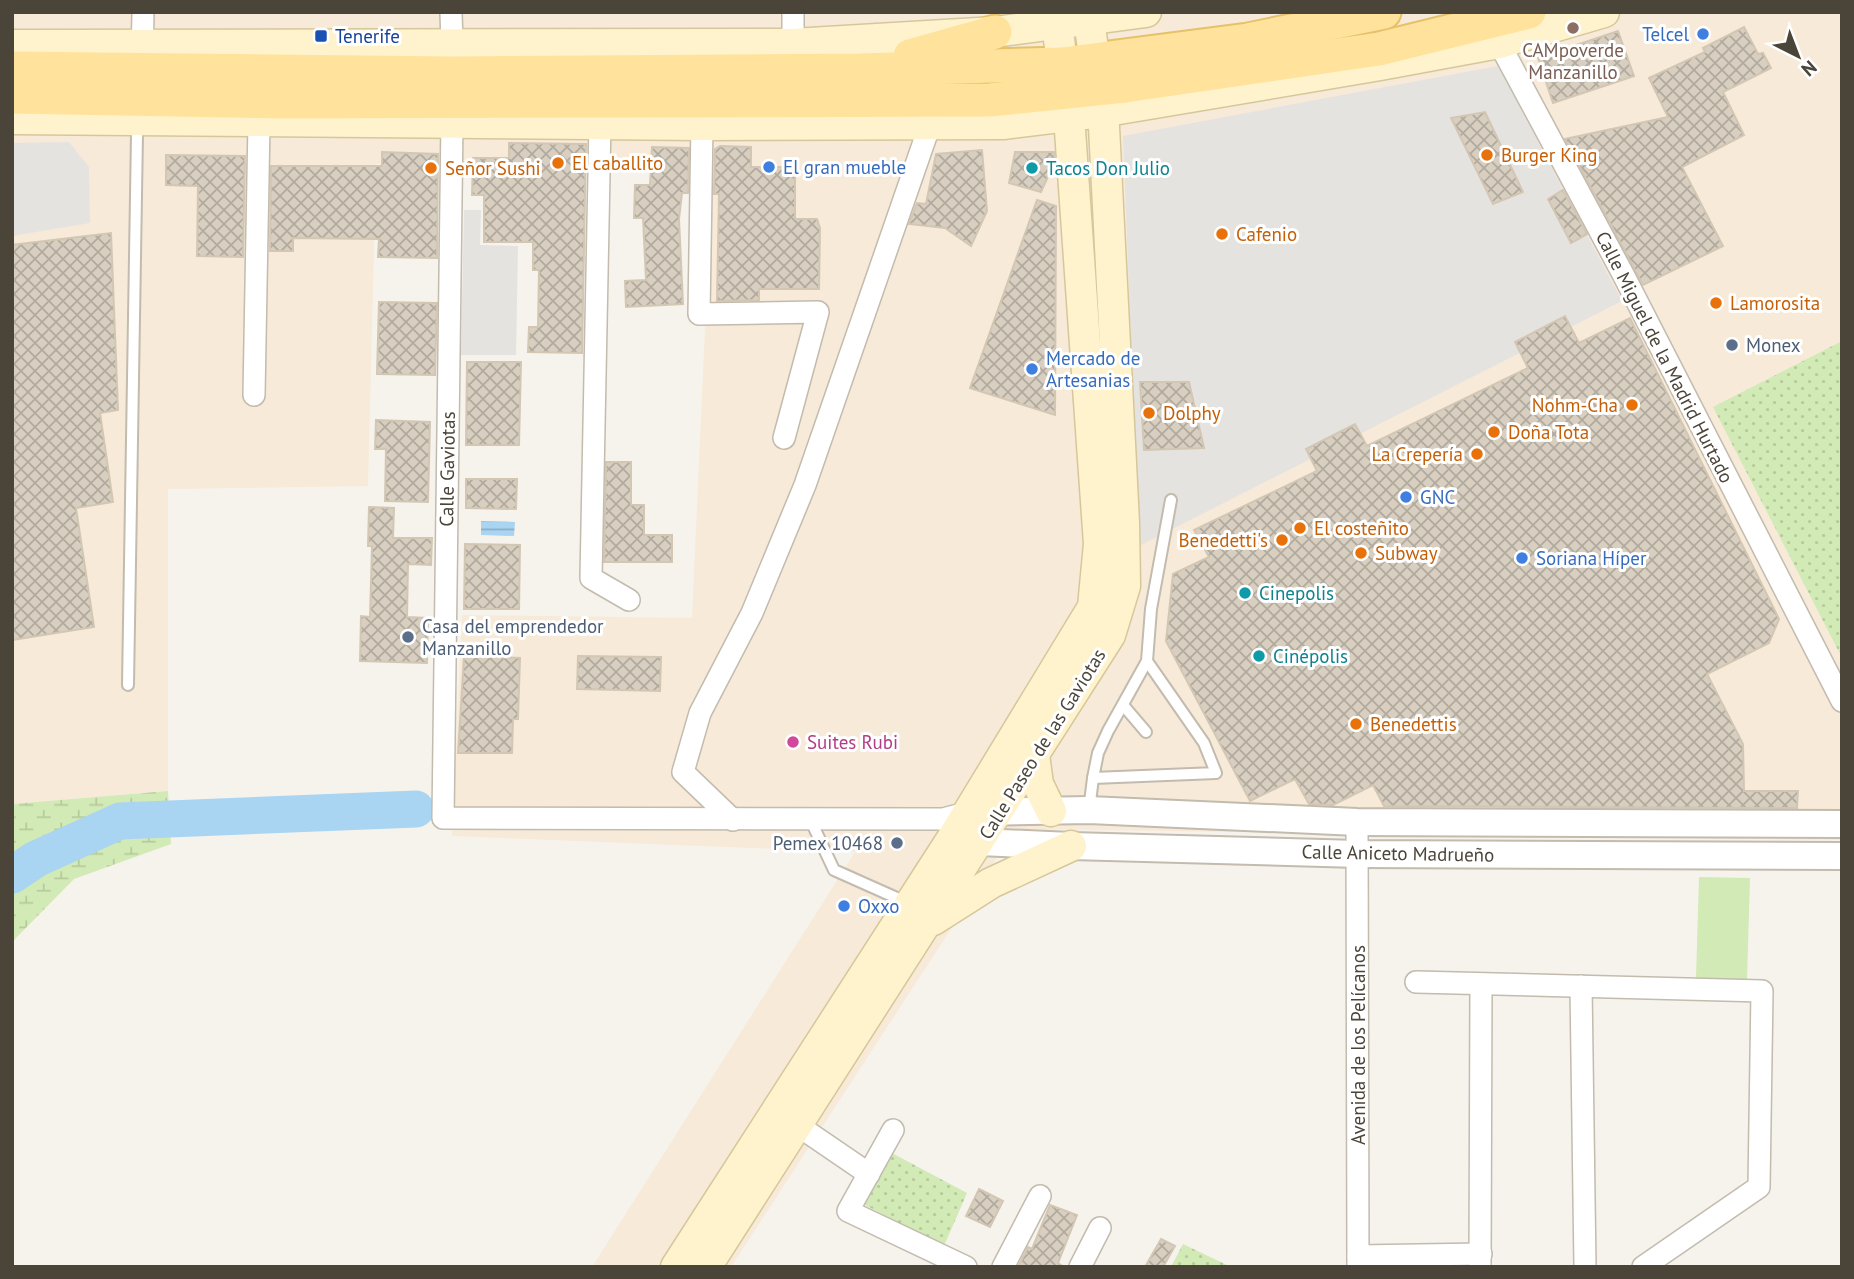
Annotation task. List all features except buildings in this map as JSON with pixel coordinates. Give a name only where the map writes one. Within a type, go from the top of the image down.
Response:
[{"type":"main road","points":[[28,45],[142,57],[453,73],[793,57],[1146,12]]},
{"type":"main road","points":[[12,68],[142,57],[452,46],[793,57],[859,70],[1065,91],[1098,87],[1248,40],[1384,12]]},
{"type":"main road","points":[[1494,26],[1529,12]]},
{"type":"main road","points":[[18,105],[310,102],[903,103],[990,100],[1379,49],[1494,26],[1604,12]]},
{"type":"main road","name":"Calle Paseo de las Gaviotas","points":[[968,824],[1034,755],[1110,635],[1125,586],[1098,87],[1089,20]]},
{"type":"main road","name":"Calle Paseo de las Gaviotas","points":[[676,1267],[786,1117],[916,916],[1093,607],[1099,544],[1065,91],[1057,24]]},
{"type":"main road","points":[[859,70],[995,32]]},
{"type":"main road","points":[[18,105],[126,120],[259,123],[452,121],[702,125],[1003,124],[1065,91]]},
{"type":"main road","points":[[1034,755],[1038,785],[1051,811]]},
{"type":"main road","points":[[916,916],[1071,846]]},
{"type":"main road","name":"Calle Paseo de las Gaviotas","points":[[706,1267],[786,1117]]},
{"type":"street","points":[[142,57],[143,12]]},
{"type":"street","points":[[452,12],[452,46]]},
{"type":"street","points":[[793,12],[793,57]]},
{"type":"street","name":"Calle Miguel de la Madrid Hurtado","points":[[1494,26],[1842,701]]},
{"type":"street","name":"Calle Gaviotas","points":[[452,121],[443,818],[733,820]]},
{"type":"street","points":[[600,122],[591,578],[629,600]]},
{"type":"street","points":[[254,396],[259,123]]},
{"type":"street","points":[[702,125],[699,314],[818,312],[784,438]]},
{"type":"street","points":[[927,125],[926,136],[805,485],[752,613],[700,713],[683,772],[733,820],[810,819],[968,824]]},
{"type":"street","name":"Calle Aniceto Madrueño","points":[[968,824],[1051,811],[1089,810],[1357,822],[1842,824]]},
{"type":"street","name":"Avenida de los Pelícanos","points":[[1357,822],[1358,1261]]},
{"type":"street","name":"Calle Aniceto Madrueño","points":[[968,824],[1071,846],[1358,854],[1842,856]]},
{"type":"street","points":[[1416,982],[1762,991],[1759,1187],[1643,1267]]},
{"type":"street","points":[[1358,1261],[1480,1260],[1481,984]]},
{"type":"street","points":[[1581,986],[1585,1267]]},
{"type":"street","points":[[786,1117],[869,1174]]},
{"type":"street","points":[[893,1130],[848,1210],[966,1267]]},
{"type":"street","points":[[1003,1267],[1040,1196]]},
{"type":"street","points":[[1080,1267],[1100,1228]]},
{"type":"lane","points":[[126,120],[137,134],[128,685]]},
{"type":"lane","points":[[1089,810],[1098,753],[1147,662],[1151,609],[1171,500]]},
{"type":"lane","points":[[1093,778],[1216,773],[1204,743],[1147,662]]},
{"type":"lane","points":[[1123,705],[1146,732]]},
{"type":"lane","points":[[810,819],[834,870],[916,916]]},
{"type":"shaded area","points":[[12,12],[1842,12],[1842,341],[1714,407],[1842,658],[1842,840],[1016,829],[731,1267],[592,1267],[855,852],[452,836],[462,615],[692,618],[712,173],[376,164],[368,486],[168,489],[168,791],[12,804]]},
{"type":"shaded area","points":[[1498,66],[1622,301],[1139,546],[1123,136]]},
{"type":"shaded area","points":[[69,142],[89,167],[90,223],[12,236],[12,143]]},
{"type":"shaded area","points":[[464,210],[481,210],[480,245],[518,246],[516,355],[461,355]]},
{"type":"green space","points":[[1842,341],[1842,658],[1713,407]]},
{"type":"green space","points":[[168,791],[171,844],[74,879],[12,942],[12,804]]},
{"type":"green space","points":[[1699,877],[1750,878],[1747,980],[1696,978]]},
{"type":"green space","points":[[890,1152],[967,1193],[944,1246],[861,1203]]},
{"type":"green space","points":[[1183,1244],[1231,1267],[1171,1267]]},
{"type":"water","points":[[481,521],[515,522],[514,536],[481,535]]},
{"type":"waterway","points":[[12,875],[36,859],[120,821],[416,809]]},
{"type":"place","name":"CAMpoverde Manzanillo","points":[[1573,28]]},
{"type":"place","name":"Telcel","points":[[1703,34]]},
{"type":"place","name":"Tenerife","points":[[321,36]]},
{"type":"place","name":"Burger King","points":[[1487,155]]},
{"type":"place","name":"El caballito","points":[[558,163]]},
{"type":"place","name":"El gran mueble","points":[[769,167]]},
{"type":"place","name":"Señor Sushi","points":[[431,168]]},
{"type":"place","name":"Tacos Don Julio","points":[[1032,168]]},
{"type":"place","name":"Cafenio","points":[[1222,234]]},
{"type":"place","name":"Lamorosita","points":[[1716,303]]},
{"type":"place","name":"Monex","points":[[1732,345]]},
{"type":"place","name":"Mercado de Artesanias","points":[[1032,369]]},
{"type":"place","name":"Nohm-Cha","points":[[1632,405]]},
{"type":"place","name":"Dolphy","points":[[1149,413]]},
{"type":"place","name":"Doña Tota","points":[[1494,432]]},
{"type":"place","name":"La Crepería","points":[[1477,454]]},
{"type":"place","name":"GNC","points":[[1406,497]]},
{"type":"place","name":"El costeñito","points":[[1300,528]]},
{"type":"place","name":"Benedetti's","points":[[1282,540]]},
{"type":"place","name":"Subway","points":[[1361,553]]},
{"type":"place","name":"Soriana Híper","points":[[1522,558]]},
{"type":"place","name":"Cinepolis","points":[[1245,593]]},
{"type":"place","name":"Casa del emprendedor Manzanillo","points":[[408,637]]},
{"type":"place","name":"Cinépolis","points":[[1259,656]]},
{"type":"place","name":"Benedettis","points":[[1356,724]]},
{"type":"place","name":"Suites Rubi","points":[[793,742]]},
{"type":"place","name":"Pemex 10468","points":[[897,843]]},
{"type":"place","name":"Oxxo","points":[[844,906]]}]
